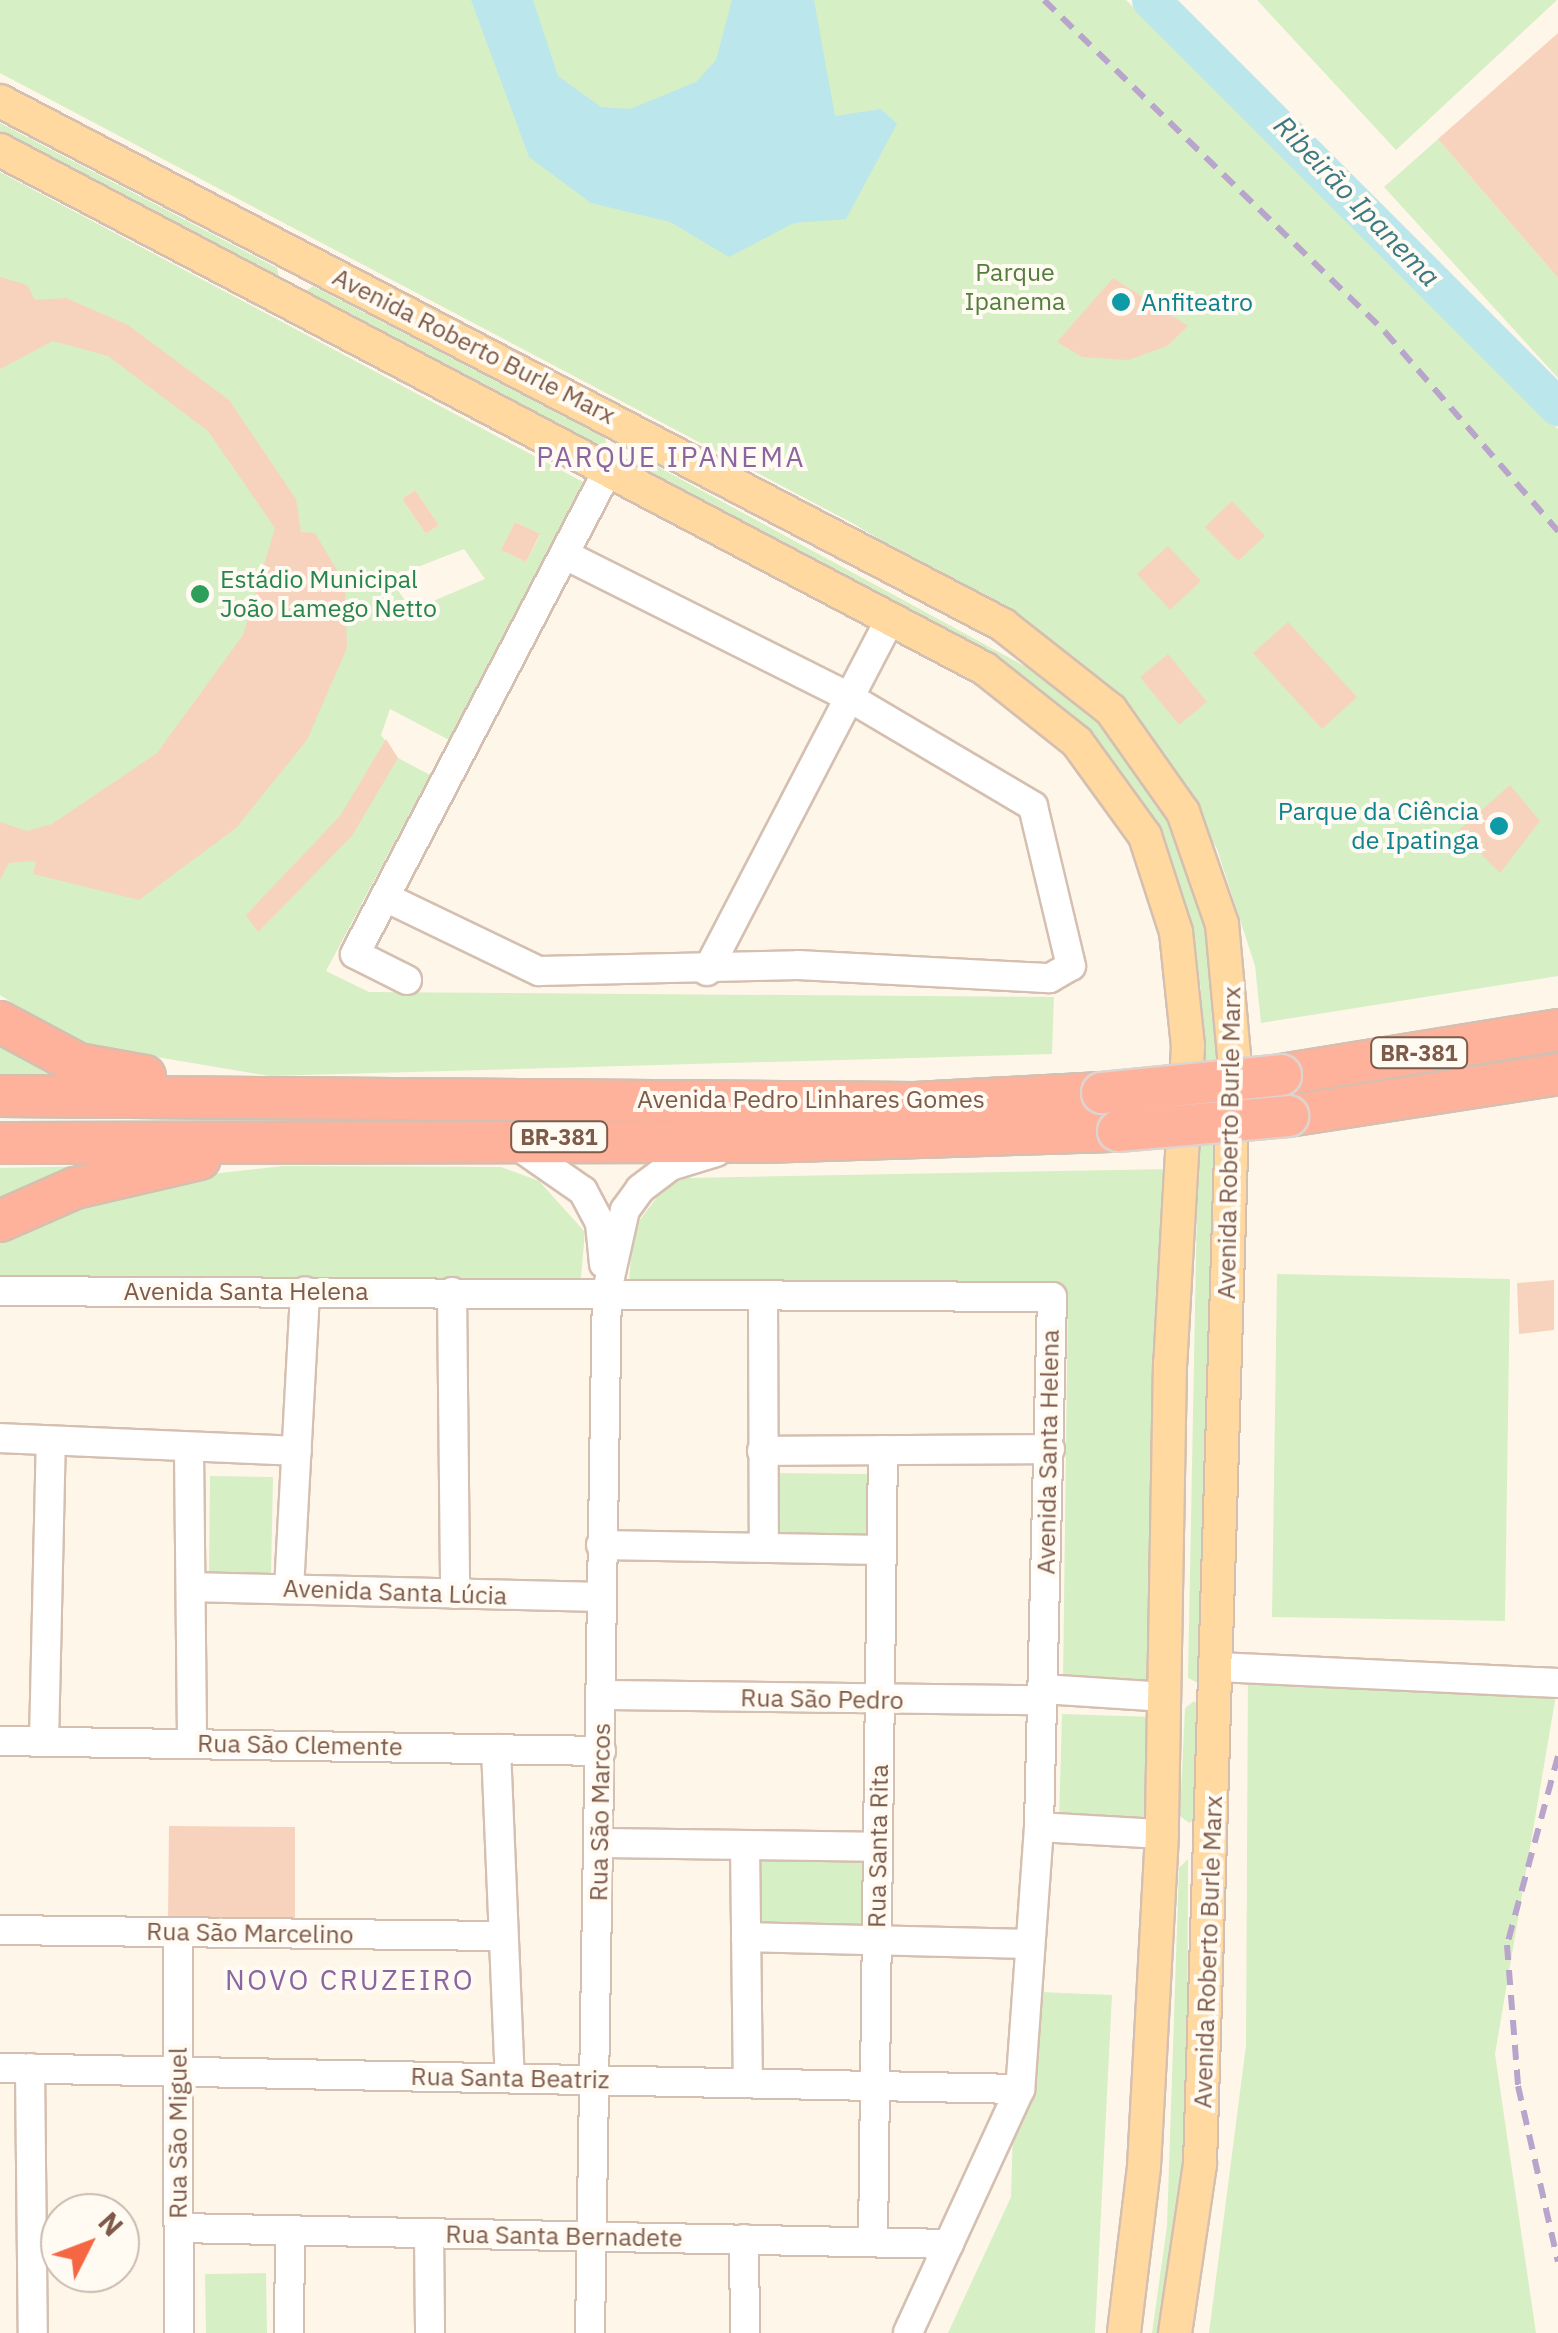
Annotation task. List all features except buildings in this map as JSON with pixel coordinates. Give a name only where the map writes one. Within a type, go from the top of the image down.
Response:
[{"type":"highway","points":[[0,1022],[41,1049],[119,1073],[348,1098]]},
{"type":"highway","name":"Avenida Pedro Linhares Gomes","points":[[0,1096],[915,1103],[1102,1093],[1281,1076],[1558,1030]]},
{"type":"highway","name":"Avenida Pedro Linhares Gomes","points":[[0,1143],[504,1136],[762,1142],[1118,1131],[1288,1116],[1558,1074]]},
{"type":"highway","points":[[0,1221],[76,1188],[275,1142]]},
{"type":"main road","name":"Avenida Roberto Burle Marx","points":[[0,101],[626,424],[1033,644],[1111,710],[1183,812],[1232,979],[1218,1683],[1200,2164],[1176,2333]]},
{"type":"main road","name":"Avenida Roberto Burle Marx","points":[[0,150],[1035,700],[1120,793],[1166,884],[1188,1046],[1162,1834],[1144,2167],[1124,2333]]},
{"type":"main road","points":[[284,301],[299,256]]},
{"type":"main road","points":[[608,470],[626,424]]},
{"type":"main road","points":[[1166,1697],[1218,1683]]},
{"type":"main road","points":[[1162,1834],[1212,1827]]},
{"type":"street","points":[[407,980],[355,954],[568,556],[608,470]]},
{"type":"street","points":[[387,898],[540,970],[707,970],[798,965],[1050,978],[1071,966],[1070,933],[1038,858],[1042,819],[1034,806],[849,697],[568,556]]},
{"type":"street","points":[[707,970],[890,620]]},
{"type":"street","points":[[504,1136],[582,1191],[600,1223],[608,1291]]},
{"type":"street","points":[[608,1291],[625,1210],[640,1189],[694,1157],[762,1142]]},
{"type":"street","name":"Avenida Santa Helena","points":[[0,1290],[608,1291],[762,1297],[1052,1297],[1039,1827],[1026,1944],[1020,2089],[908,2333]]},
{"type":"street","points":[[289,1588],[305,1291]]},
{"type":"street","name":"Rua São Marcos","points":[[590,2333],[602,1695],[598,1596],[608,1291]]},
{"type":"street","points":[[452,1292],[454,1594]]},
{"type":"street","points":[[762,1297],[764,1548]]},
{"type":"street","points":[[0,1438],[189,1450],[298,1451]]},
{"type":"street","points":[[44,1742],[51,1441]]},
{"type":"street","points":[[762,1451],[1050,1449]]},
{"type":"street","points":[[189,1450],[192,1742]]},
{"type":"street","name":"Rua Santa Rita","points":[[873,2242],[883,1450]]},
{"type":"street","points":[[602,1545],[882,1550]]},
{"type":"street","name":"Avenida Santa Lúcia","points":[[192,1587],[598,1596]]},
{"type":"street","points":[[1218,1683],[1558,1682]]},
{"type":"street","name":"Rua São Pedro","points":[[602,1695],[880,1700],[1042,1695],[1166,1697]]},
{"type":"street","name":"Rua São Clemente","points":[[0,1742],[601,1751]]},
{"type":"street","points":[[496,1749],[500,1936],[510,2078]]},
{"type":"street","points":[[1039,1827],[1162,1834]]},
{"type":"street","points":[[600,1843],[878,1847]]},
{"type":"street","points":[[745,1845],[748,2083]]},
{"type":"street","name":"Rua São Marcelino","points":[[0,1930],[500,1936]]},
{"type":"street","name":"Rua São Miguel","points":[[178,1932],[179,2333]]},
{"type":"street","points":[[746,1937],[1026,1944]]},
{"type":"street","name":"Rua Santa Beatriz","points":[[0,2068],[1020,2089]]},
{"type":"street","points":[[30,2068],[33,2333]]},
{"type":"street","name":"Rua Santa Bernadete","points":[[179,2228],[949,2244]]},
{"type":"street","points":[[289,2333],[290,2230]]},
{"type":"street","points":[[429,2233],[430,2333]]},
{"type":"street","points":[[744,2240],[744,2333]]},
{"type":"green space","name":"Parque Ipanema","points":[[0,0],[1126,0],[1558,429],[1558,976],[1261,1023],[1255,966],[1217,849],[1141,720],[1081,663],[854,524],[0,73]]},
{"type":"green space","points":[[1257,0],[1557,0],[1396,150]]},
{"type":"green space","points":[[0,123],[277,268],[280,281],[0,143]]},
{"type":"green space","points":[[1438,139],[1558,278],[1558,378],[1384,187]]},
{"type":"green space","points":[[0,172],[585,483],[453,742],[390,709],[381,735],[398,758],[430,775],[326,971],[369,992],[1054,997],[1052,1054],[269,1076],[79,1044],[0,995]],"holes":[[[415,490],[439,525],[426,534],[402,499]],[[515,522],[540,535],[526,562],[502,550]],[[464,549],[485,579],[412,610],[389,578]]]},
{"type":"green space","points":[[313,286],[605,438],[608,450],[303,293]]},
{"type":"green space","points":[[642,458],[1052,681],[1102,722],[1170,820],[1211,927],[1220,1057],[1202,1685],[1188,1678],[1201,989],[1178,880],[1155,829],[1088,733],[630,467]]},
{"type":"green space","points":[[0,1041],[73,1074],[0,1079]]},
{"type":"green space","points":[[96,1166],[0,1205],[0,1168]]},
{"type":"green space","points":[[283,1166],[501,1167],[539,1181],[585,1232],[580,1288],[0,1282],[0,1234],[112,1185]]},
{"type":"green space","points":[[1171,1169],[1161,1688],[1063,1682],[1068,1291],[628,1297],[633,1229],[663,1189],[685,1178]]},
{"type":"green space","points":[[1277,1274],[1510,1279],[1505,1621],[1272,1617]]},
{"type":"green space","points":[[772,1473],[869,1474],[868,1545],[772,1544]]},
{"type":"green space","points":[[210,1476],[273,1477],[271,1577],[209,1576]]},
{"type":"green space","points":[[1248,1666],[1558,1683],[1495,2054],[1536,2333],[1209,2333],[1246,2045]]},
{"type":"green space","points":[[1194,1701],[1201,1706],[1198,1817],[1189,1823],[1180,1816],[1185,1708]]},
{"type":"green space","points":[[1062,1714],[1155,1717],[1152,1827],[1059,1823]]},
{"type":"green space","points":[[753,1853],[865,1855],[863,1937],[752,1935]]},
{"type":"green space","points":[[1188,1859],[1187,2164],[1169,2333],[1152,2333],[1167,2226],[1179,1868]]},
{"type":"green space","points":[[1017,1991],[1112,1995],[1095,2333],[948,2333],[1011,2197]]},
{"type":"green space","points":[[266,2273],[267,2333],[206,2333],[205,2274]]},
{"type":"water","points":[[471,0],[533,0],[558,76],[601,107],[630,109],[696,82],[716,60],[732,0],[814,0],[835,116],[881,109],[897,124],[846,219],[794,223],[729,257],[670,222],[591,203],[529,157]]},
{"type":"waterway","name":"Ribeirão Ipanema","points":[[1151,0],[1558,407]]},
{"type":"railway","points":[[1044,0],[1385,332],[1558,531]]},
{"type":"railway","points":[[1558,1756],[1507,1945],[1518,2086],[1558,2262]]},
{"type":"place","name":"Anfiteatro","points":[[1121,302]]},
{"type":"place","name":"Estádio Municipal João Lamego Netto","points":[[200,594]]},
{"type":"place","name":"Parque da Ciência de Ipatinga","points":[[1499,826]]},
{"type":"district","name":"PARQUE IPANEMA","points":[[671,457]]},
{"type":"district","name":"NOVO CRUZEIRO","points":[[350,1980]]}]
